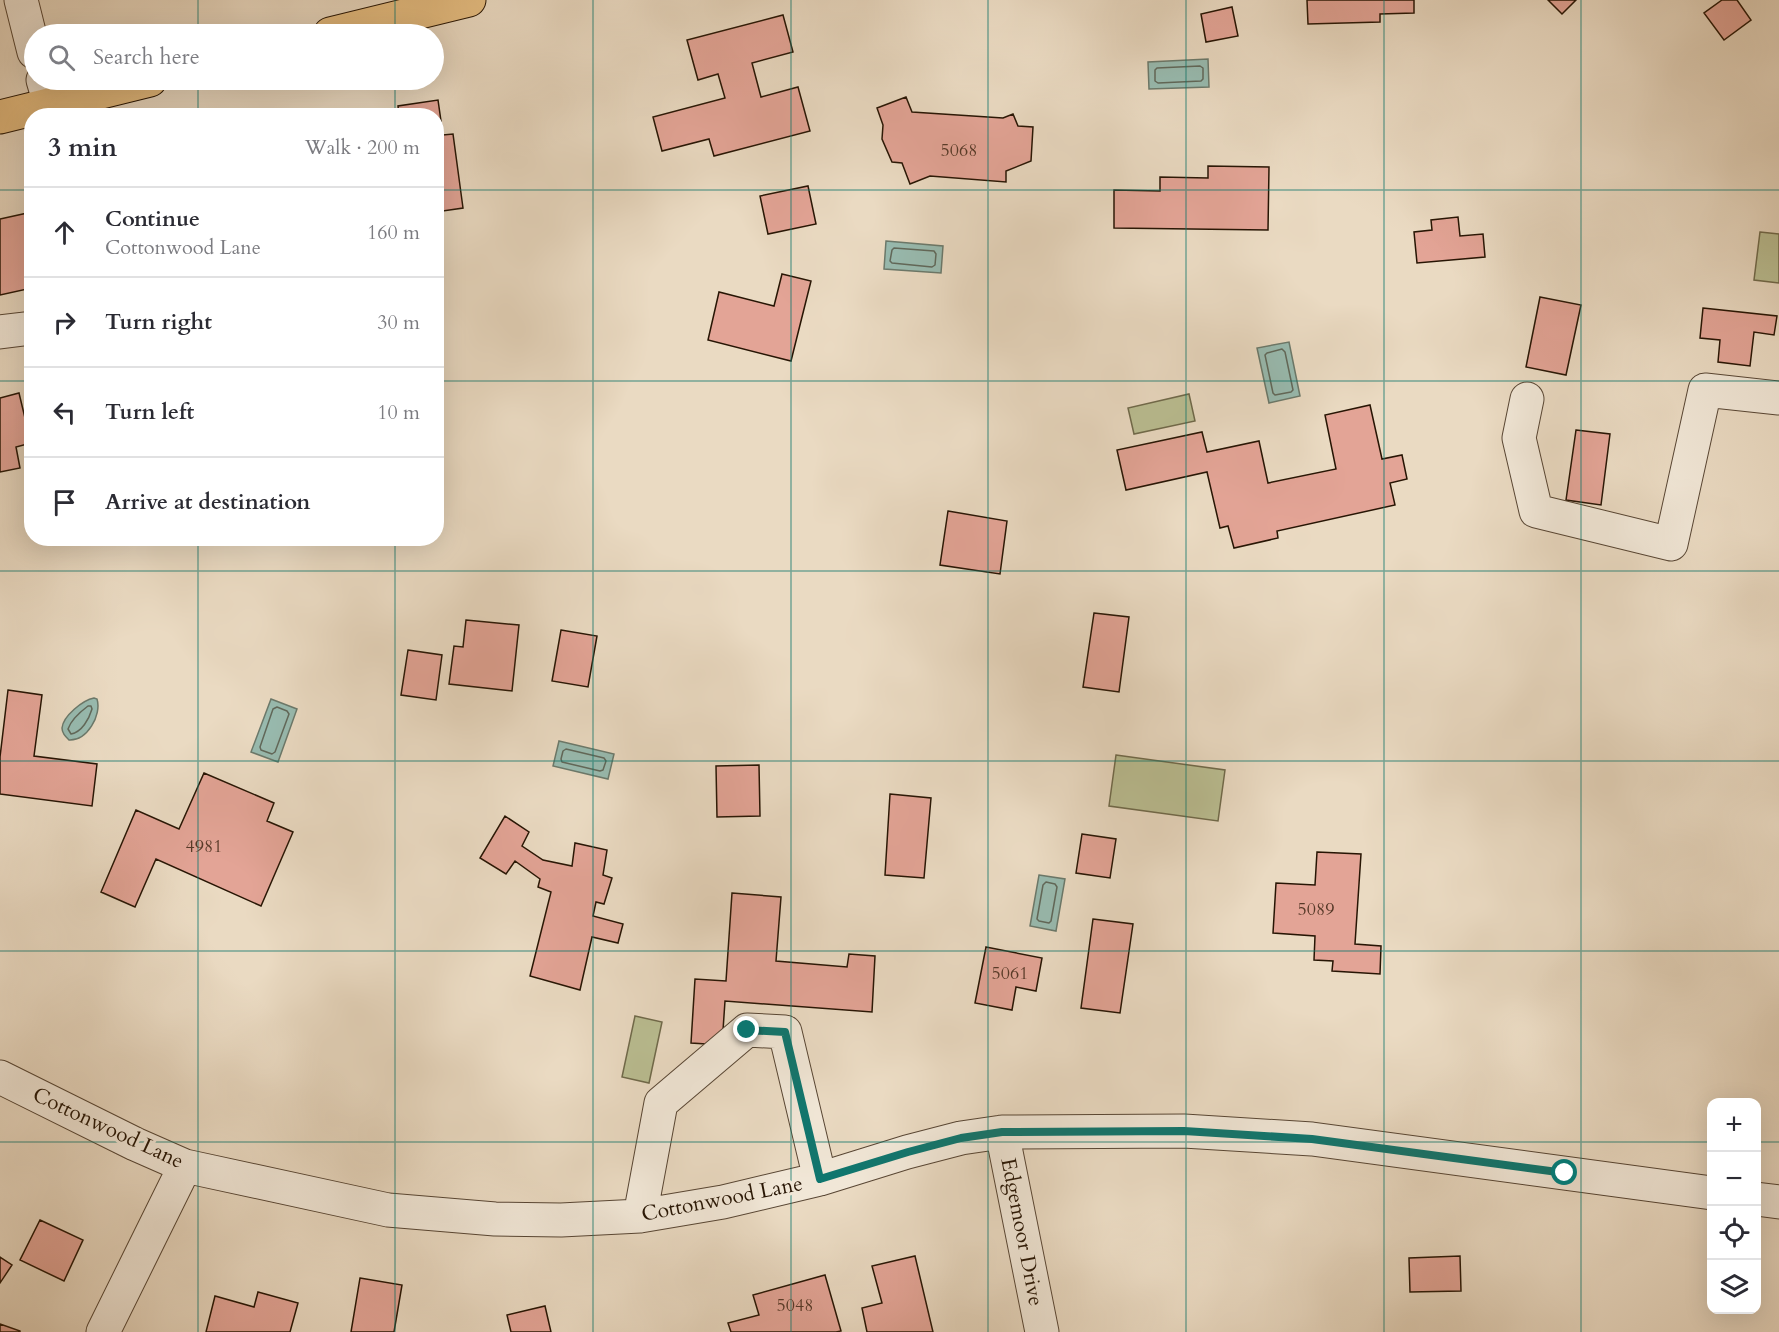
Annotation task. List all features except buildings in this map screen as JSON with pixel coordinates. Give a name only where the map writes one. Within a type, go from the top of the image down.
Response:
[{"type":"main road","points":[[371,24],[469,0]]},
{"type":"main road","points":[[32,108],[105,90]]},
{"type":"main road","points":[[0,117],[24,110]]},
{"type":"street","points":[[21,0],[27,24]]},
{"type":"street","points":[[0,332],[24,329]]},
{"type":"street","points":[[1527,399],[1519,438],[1536,511],[1671,544],[1705,390],[1779,398]]},
{"type":"street","points":[[640,1216],[661,1103],[747,1030],[785,1032],[820,1179]]},
{"type":"street","name":"Cottonwood Lane","points":[[0,1077],[185,1166],[388,1210],[495,1219],[561,1220],[640,1216],[723,1202],[820,1179],[929,1146],[961,1138],[1002,1132],[1184,1131],[1312,1139],[1707,1192]]},
{"type":"street","name":"Edgemoor Drive","points":[[1002,1132],[1042,1332]]},
{"type":"street","points":[[103,1332],[185,1166]]},
{"type":"street","points":[[1761,1200],[1779,1202]]},
{"type":"green space","points":[[1760,232],[1779,234],[1779,283],[1754,280]]},
{"type":"green space","points":[[1189,394],[1195,421],[1134,434],[1128,408]]},
{"type":"green space","points":[[1116,755],[1225,770],[1218,821],[1109,806]]},
{"type":"green space","points":[[635,1016],[662,1022],[649,1083],[622,1077]]},
{"type":"water","points":[[1208,59],[1209,87],[1149,89],[1148,62]]},
{"type":"water","points":[[886,241],[943,246],[941,273],[884,269]]},
{"type":"water","points":[[1289,342],[1300,396],[1269,403],[1257,348]]},
{"type":"water","points":[[94,698],[97,699],[98,705],[92,726],[82,736],[69,740],[62,730],[63,723],[79,705]]},
{"type":"water","points":[[271,699],[297,709],[278,762],[251,752]]},
{"type":"water","points":[[559,741],[614,754],[608,779],[553,766]]},
{"type":"water","points":[[1039,875],[1065,879],[1056,931],[1030,926]]},
{"type":"route","points":[[747,1030],[785,1032],[820,1179],[961,1138],[1002,1132],[1184,1131],[1312,1139],[1565,1173]]}]
